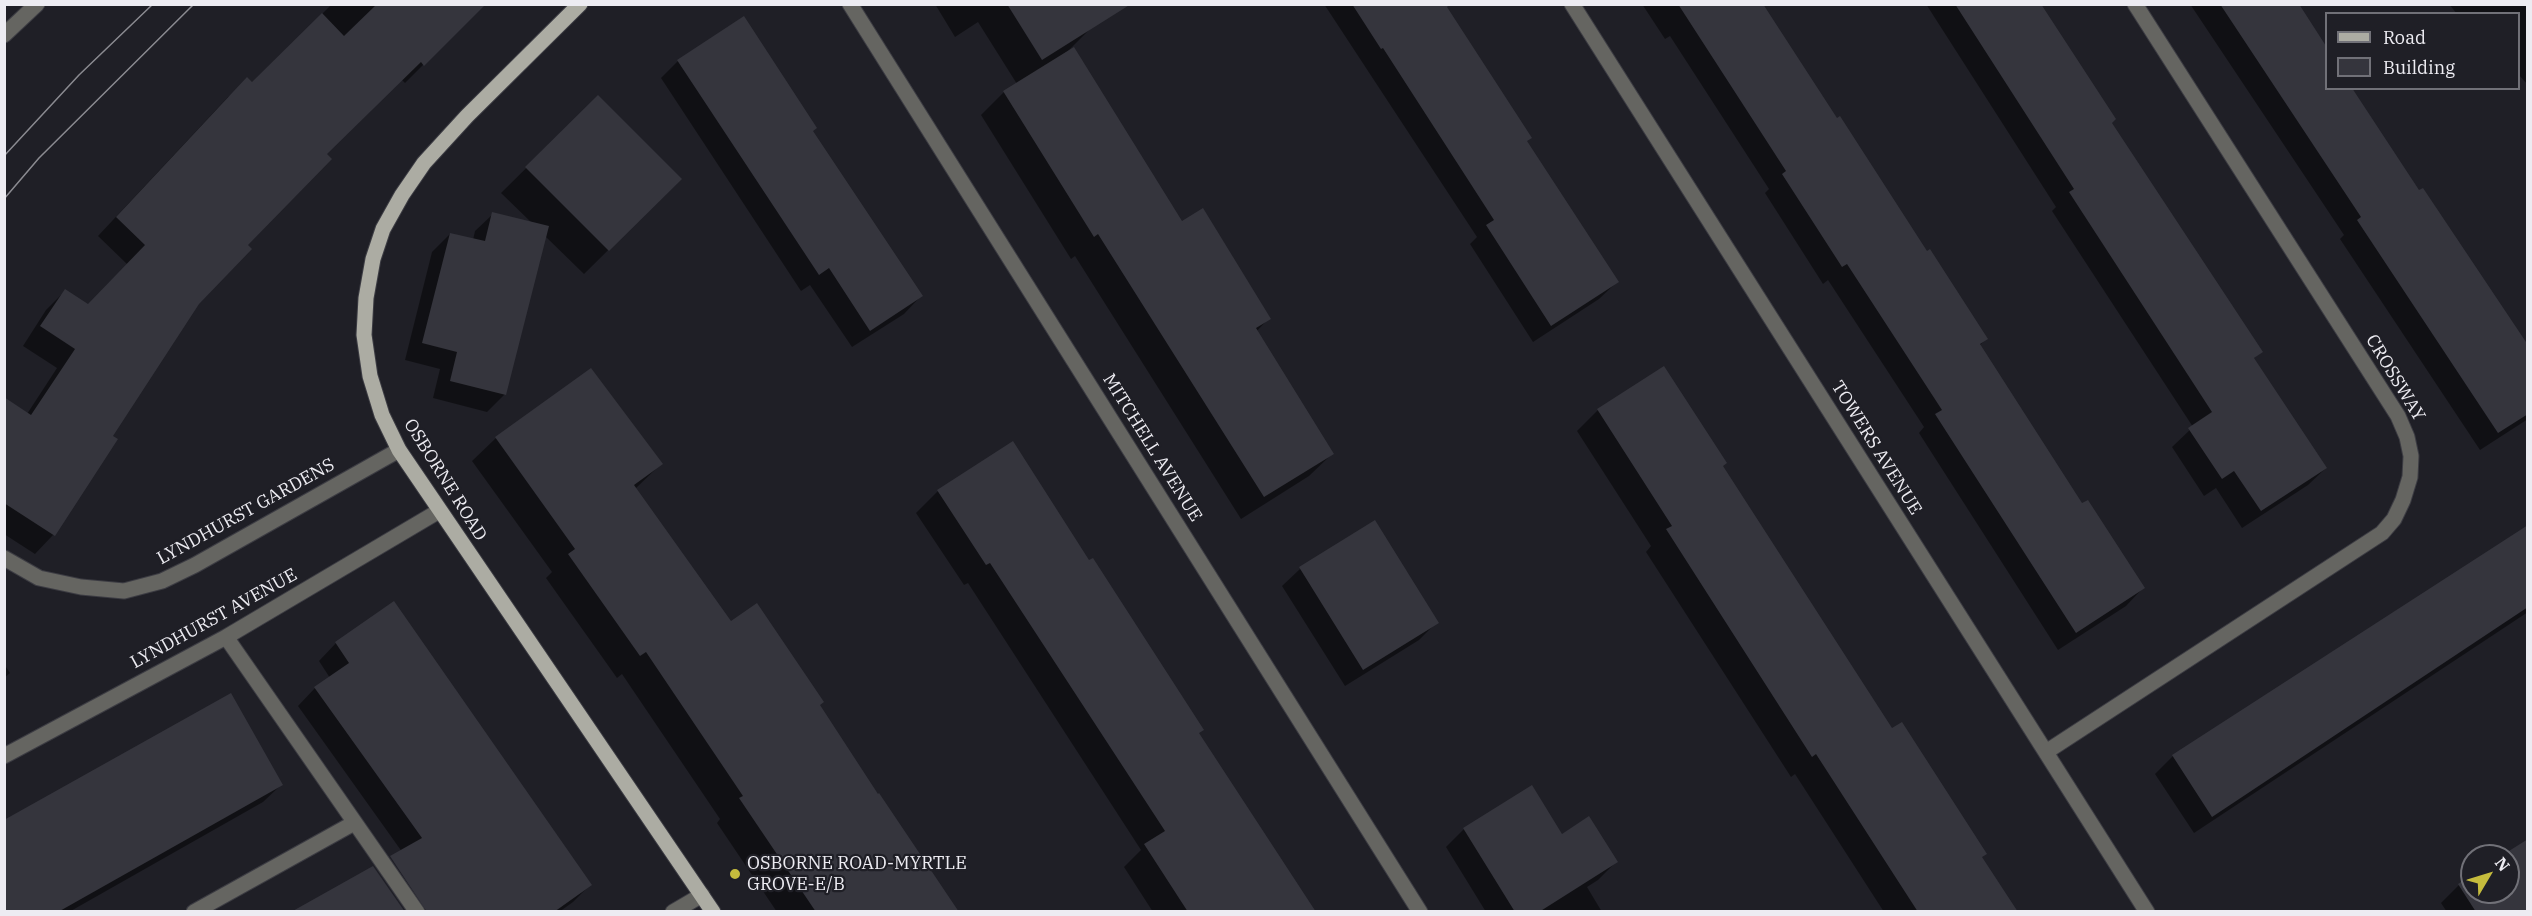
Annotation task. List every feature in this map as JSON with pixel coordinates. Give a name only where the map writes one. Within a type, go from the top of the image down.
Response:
[{"type":"main road","name":"OSBORNE ROAD","points":[[580,4],[467,116],[424,163],[402,195],[383,230],[371,269],[366,298],[364,335],[370,376],[379,405],[399,450],[713,912]]},
{"type":"street","points":[[4,35],[37,4]]},
{"type":"street","name":"MITCHELL AVENUE","points":[[850,4],[1420,912]]},
{"type":"street","name":"TOWERS AVENUE","points":[[1572,4],[2147,912]]},
{"type":"street","name":"CROSSWAY","points":[[2046,752],[2382,533],[2394,519],[2410,477],[2411,456],[2407,437],[2398,416],[2135,4]]},
{"type":"street","name":"LYNDHURST GARDENS","points":[[4,558],[39,578],[81,587],[124,591],[162,580],[195,565],[399,450]]},
{"type":"street","name":"LYNDHURST AVENUE","points":[[4,756],[226,637],[439,511]]},
{"type":"street","points":[[226,637],[417,912]]},
{"type":"street","points":[[194,912],[354,823]]},
{"type":"street","points":[[673,912],[702,895]]},
{"type":"building","points":[[377,4],[486,4],[424,66],[421,62],[327,154],[332,159],[248,245],[252,249],[199,304],[113,436],[118,439],[55,536],[4,503],[4,397],[31,415],[75,349],[40,326],[65,289],[88,304],[145,245],[116,217],[247,77],[252,82],[322,13],[344,36]]},
{"type":"building","points":[[1007,4],[1131,4],[1042,60]]},
{"type":"building","points":[[1352,4],[1450,4],[1447,7],[1532,138],[1527,141],[1619,282],[1551,326],[1486,225],[1494,220]]},
{"type":"building","points":[[1678,4],[1763,4],[1837,118],[1840,116],[1927,251],[1930,249],[1988,339],[1980,344],[2082,503],[2088,500],[2145,588],[2076,633],[1935,414],[1942,410],[1847,264],[1842,267],[1782,174],[1786,171]]},
{"type":"building","points":[[1955,4],[2041,4],[2116,119],[2112,123],[2263,352],[2254,358],[2327,468],[2261,511],[2234,471],[2222,479],[2188,428],[2212,412],[2069,192],[2074,189]]},
{"type":"building","points":[[2220,4],[2299,4],[2325,44],[2325,90],[2353,90],[2419,190],[2423,188],[2528,345],[2528,414],[2498,433],[2357,220],[2361,217]]},
{"type":"building","points":[[744,16],[817,128],[813,131],[923,296],[870,331],[829,268],[819,275],[677,60]]},
{"type":"building","points":[[1074,47],[1182,221],[1203,208],[1271,319],[1256,328],[1334,454],[1264,497],[1098,234],[1094,237],[1003,91]]},
{"type":"building","points":[[598,95],[682,179],[609,251],[525,167]]},
{"type":"building","points":[[492,212],[549,226],[506,395],[450,381],[457,352],[422,343],[450,233],[485,241]]},
{"type":"building","points":[[1664,366],[1727,463],[1723,466],[1892,728],[1902,722],[1987,854],[1982,857],[2018,912],[1918,912],[1816,754],[1812,757],[1666,529],[1672,526],[1597,409]]},
{"type":"building","points":[[591,368],[663,464],[634,485],[731,621],[757,603],[824,702],[820,705],[878,794],[959,912],[816,912],[739,798],[743,796],[646,652],[640,656],[568,554],[575,549],[495,437]]},
{"type":"building","points":[[1013,441],[1089,560],[1093,558],[1204,730],[1199,733],[1316,912],[1188,912],[1144,844],[1165,831],[990,563],[986,565],[937,490]]},
{"type":"building","points":[[1375,520],[1439,623],[1363,670],[1299,567]]},
{"type":"building","points":[[2528,525],[2528,607],[2212,817],[2172,755]]},
{"type":"building","points":[[394,601],[592,885],[554,912],[427,912],[390,856],[422,838],[314,687],[349,663],[335,642]]},
{"type":"building","points":[[231,693],[283,785],[58,912],[4,912],[4,820]]},
{"type":"building","points":[[1532,785],[1562,834],[1589,816],[1618,862],[1539,912],[1515,912],[1463,828]]},
{"type":"building","points":[[2528,839],[2528,912],[2476,912],[2471,904],[2520,904],[2520,844]]},
{"type":"building","points":[[373,866],[405,912],[291,912]]},
{"type":"tram line","points":[[4,156],[79,75],[153,4]]},
{"type":"tram line","points":[[4,199],[39,158],[194,4]]},
{"type":"place","name":"OSBORNE ROAD-MYRTLE GROVE-E/B","points":[[735,874]]}]
